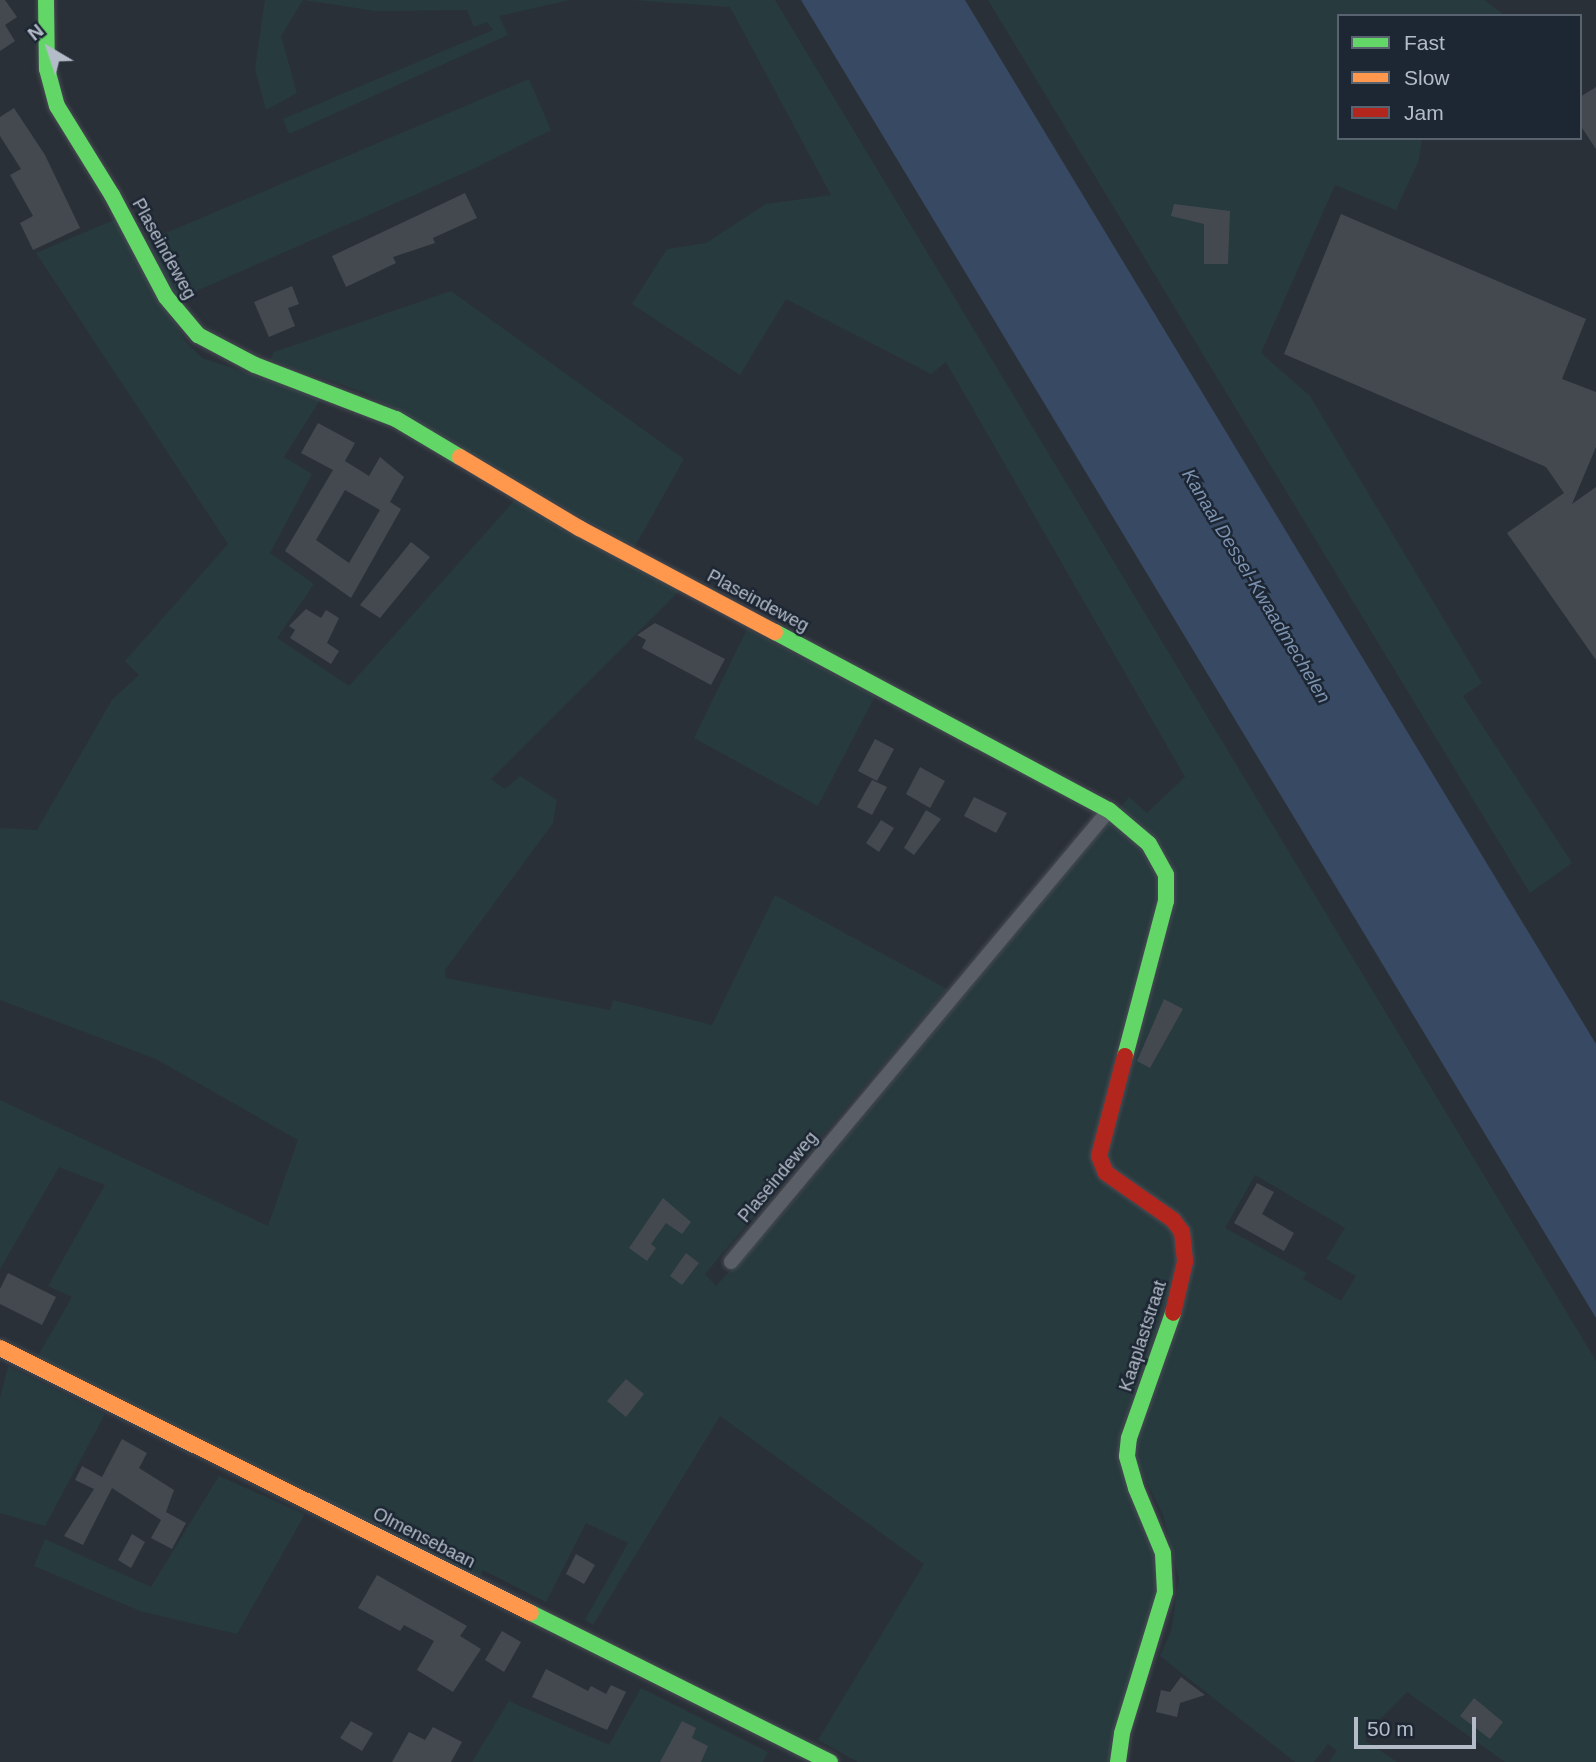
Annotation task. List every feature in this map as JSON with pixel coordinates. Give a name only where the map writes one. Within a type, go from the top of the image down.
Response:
[{"type":"street","name":"Plaseindeweg","points":[[46,0],[47,69],[57,106],[112,195],[166,297],[198,335],[244,361],[396,419],[579,528],[1109,810],[731,1262]]},
{"type":"street","name":"Kaaplaststraat","points":[[1109,810],[1149,844],[1166,875],[1166,901],[1098,1156],[1106,1173],[1173,1220],[1185,1243],[1178,1299],[1129,1438],[1127,1457],[1136,1488],[1163,1553],[1165,1592],[1122,1733],[1118,1762]]},
{"type":"street","name":"Olmensebaan","points":[[0,1348],[830,1762]]},
{"type":"green space","points":[[265,0],[303,0],[281,36],[297,93],[266,110],[255,69]]},
{"type":"green space","points":[[304,0],[570,0],[499,16],[508,35],[289,134],[283,119],[493,30],[487,22],[474,27],[467,10],[375,11]]},
{"type":"green space","points":[[632,0],[775,0],[1596,1361],[1596,1762],[1505,1762],[1407,1692],[1366,1733],[1366,1741],[1397,1762],[1329,1762],[1337,1751],[1328,1744],[1314,1762],[1295,1762],[1160,1656],[1171,1631],[1179,1579],[1163,1515],[1139,1467],[1156,1543],[1161,1589],[1112,1762],[858,1762],[818,1740],[924,1564],[720,1416],[593,1625],[585,1620],[628,1543],[586,1523],[546,1602],[483,1570],[479,1579],[36,1359],[72,1297],[48,1286],[105,1185],[59,1167],[0,1269],[0,1100],[268,1226],[298,1140],[156,1059],[0,1000],[0,828],[37,830],[112,700],[139,675],[125,661],[228,544],[36,253],[116,219],[186,342],[202,358],[322,397],[284,457],[312,474],[270,553],[314,584],[277,638],[349,686],[515,500],[680,590],[491,779],[505,789],[520,776],[557,800],[553,823],[445,970],[445,978],[610,1010],[613,1000],[712,1025],[775,895],[947,989],[705,1274],[716,1286],[798,1196],[1129,797],[1147,813],[1185,777],[946,362],[931,374],[786,299],[740,375],[632,304],[667,249],[706,243],[766,204],[831,195],[730,7]],"holes":[[[1255,1175],[1345,1228],[1326,1259],[1356,1276],[1341,1301],[1303,1279],[1307,1273],[1225,1228]]]},
{"type":"green space","points":[[988,0],[1484,0],[1503,14],[1337,14],[1337,140],[1422,140],[1419,160],[1396,210],[1335,185],[1261,353],[1310,396],[1482,683],[1463,696],[1572,863],[1530,893]]},
{"type":"green space","points":[[529,79],[551,130],[473,169],[176,300],[147,241]]},
{"type":"green space","points":[[451,291],[684,459],[634,548],[363,392],[270,360],[274,352]]},
{"type":"green space","points":[[747,629],[875,696],[818,806],[694,738]]},
{"type":"green space","points":[[8,1366],[105,1414],[45,1526],[0,1513],[0,1398]]},
{"type":"green space","points":[[219,1476],[305,1514],[237,1634],[140,1611],[34,1566],[45,1539],[151,1587]]},
{"type":"green space","points":[[641,1688],[768,1752],[763,1762],[472,1762],[509,1701],[609,1745]]},
{"type":"water","name":"Kanaal Dessel-Kwaadmechelen","points":[[801,0],[965,0],[1596,1044],[1596,1318]]},
{"type":"building","points":[[0,0],[5,0],[17,17],[5,25],[15,41],[0,51]]},
{"type":"building","points":[[1596,87],[1596,149],[1582,128],[1582,96]]},
{"type":"building","points":[[14,108],[45,155],[80,228],[33,250],[20,223],[33,216],[10,175],[21,169],[0,136],[0,117]]},
{"type":"building","points":[[465,193],[477,218],[433,238],[435,243],[393,257],[396,263],[346,287],[332,256]]},
{"type":"building","points":[[1174,204],[1230,211],[1228,264],[1204,264],[1204,224],[1171,216]]},
{"type":"building","points":[[1341,214],[1586,319],[1562,379],[1596,392],[1596,447],[1572,504],[1596,487],[1596,660],[1507,533],[1564,493],[1546,467],[1284,354]]},
{"type":"building","points":[[292,286],[299,304],[288,308],[295,326],[269,337],[254,302]]},
{"type":"building","points":[[318,423],[355,443],[345,461],[369,476],[380,457],[404,477],[390,502],[401,509],[351,598],[285,551],[333,470],[301,453]],"holes":[[[345,490],[380,510],[349,563],[316,540]]]},
{"type":"building","points":[[411,542],[430,557],[380,618],[360,605]]},
{"type":"building","points":[[306,609],[321,618],[326,610],[339,618],[327,643],[339,651],[331,664],[290,638],[295,630],[289,626]]},
{"type":"building","points":[[655,623],[725,659],[711,685],[642,648],[646,640],[637,635]]},
{"type":"building","points":[[875,739],[894,749],[877,781],[858,771]]},
{"type":"building","points":[[920,767],[945,781],[930,808],[906,794]]},
{"type":"building","points":[[872,780],[887,787],[872,815],[857,807]]},
{"type":"building","points":[[974,797],[1007,813],[996,833],[964,816]]},
{"type":"building","points":[[926,810],[941,819],[914,855],[904,848]]},
{"type":"building","points":[[881,820],[894,828],[879,852],[866,843]]},
{"type":"building","points":[[1164,999],[1183,1009],[1150,1068],[1137,1061]]},
{"type":"building","points":[[1257,1183],[1274,1192],[1262,1214],[1294,1233],[1284,1251],[1234,1223]]},
{"type":"building","points":[[663,1198],[691,1222],[682,1234],[666,1223],[651,1244],[656,1248],[647,1261],[629,1248]]},
{"type":"building","points":[[686,1253],[699,1263],[682,1285],[670,1276]]},
{"type":"building","points":[[8,1273],[56,1297],[42,1325],[0,1304],[0,1289]]},
{"type":"building","points":[[626,1379],[644,1394],[626,1417],[607,1401]]},
{"type":"building","points":[[122,1439],[147,1453],[139,1468],[174,1490],[166,1512],[186,1523],[172,1549],[151,1538],[161,1520],[112,1488],[83,1545],[64,1536],[94,1489],[75,1480],[82,1466],[102,1477]]},
{"type":"building","points":[[132,1534],[145,1542],[131,1568],[118,1560]]},
{"type":"building","points":[[576,1554],[595,1565],[584,1584],[566,1574]]},
{"type":"building","points":[[377,1575],[467,1626],[460,1636],[481,1649],[453,1692],[417,1670],[434,1641],[404,1625],[400,1631],[358,1608]]},
{"type":"building","points":[[502,1631],[521,1642],[504,1672],[485,1660]]},
{"type":"building","points":[[546,1669],[588,1691],[591,1686],[606,1694],[611,1685],[626,1692],[607,1730],[532,1697]]},
{"type":"building","points":[[1181,1677],[1205,1695],[1180,1703],[1177,1717],[1156,1712],[1161,1690],[1170,1692]]},
{"type":"building","points":[[1474,1698],[1503,1722],[1490,1739],[1460,1716]]},
{"type":"building","points":[[351,1721],[373,1733],[362,1751],[340,1738]]},
{"type":"building","points":[[682,1721],[696,1728],[692,1738],[708,1746],[701,1762],[660,1762]]},
{"type":"building","points":[[433,1727],[462,1742],[451,1762],[392,1762],[409,1732],[425,1740]]},
{"type":"traffic: fast","points":[[46,0],[47,69],[57,106],[112,195],[166,297],[198,335],[255,365],[396,419],[460,457]]},
{"type":"traffic: fast","points":[[775,632],[1109,810],[1149,844],[1166,875],[1166,901],[1125,1056]]},
{"type":"traffic: fast","points":[[1118,1762],[1122,1733],[1165,1592],[1163,1553],[1136,1488],[1127,1456],[1129,1438],[1173,1313]]},
{"type":"traffic: fast","points":[[531,1613],[830,1762]]},
{"type":"traffic: slow","points":[[460,457],[579,528],[775,632]]},
{"type":"traffic: slow","points":[[0,1348],[531,1613]]},
{"type":"traffic: jam","points":[[1125,1056],[1099,1156],[1106,1173],[1173,1220],[1182,1232],[1185,1262],[1173,1313]]}]
